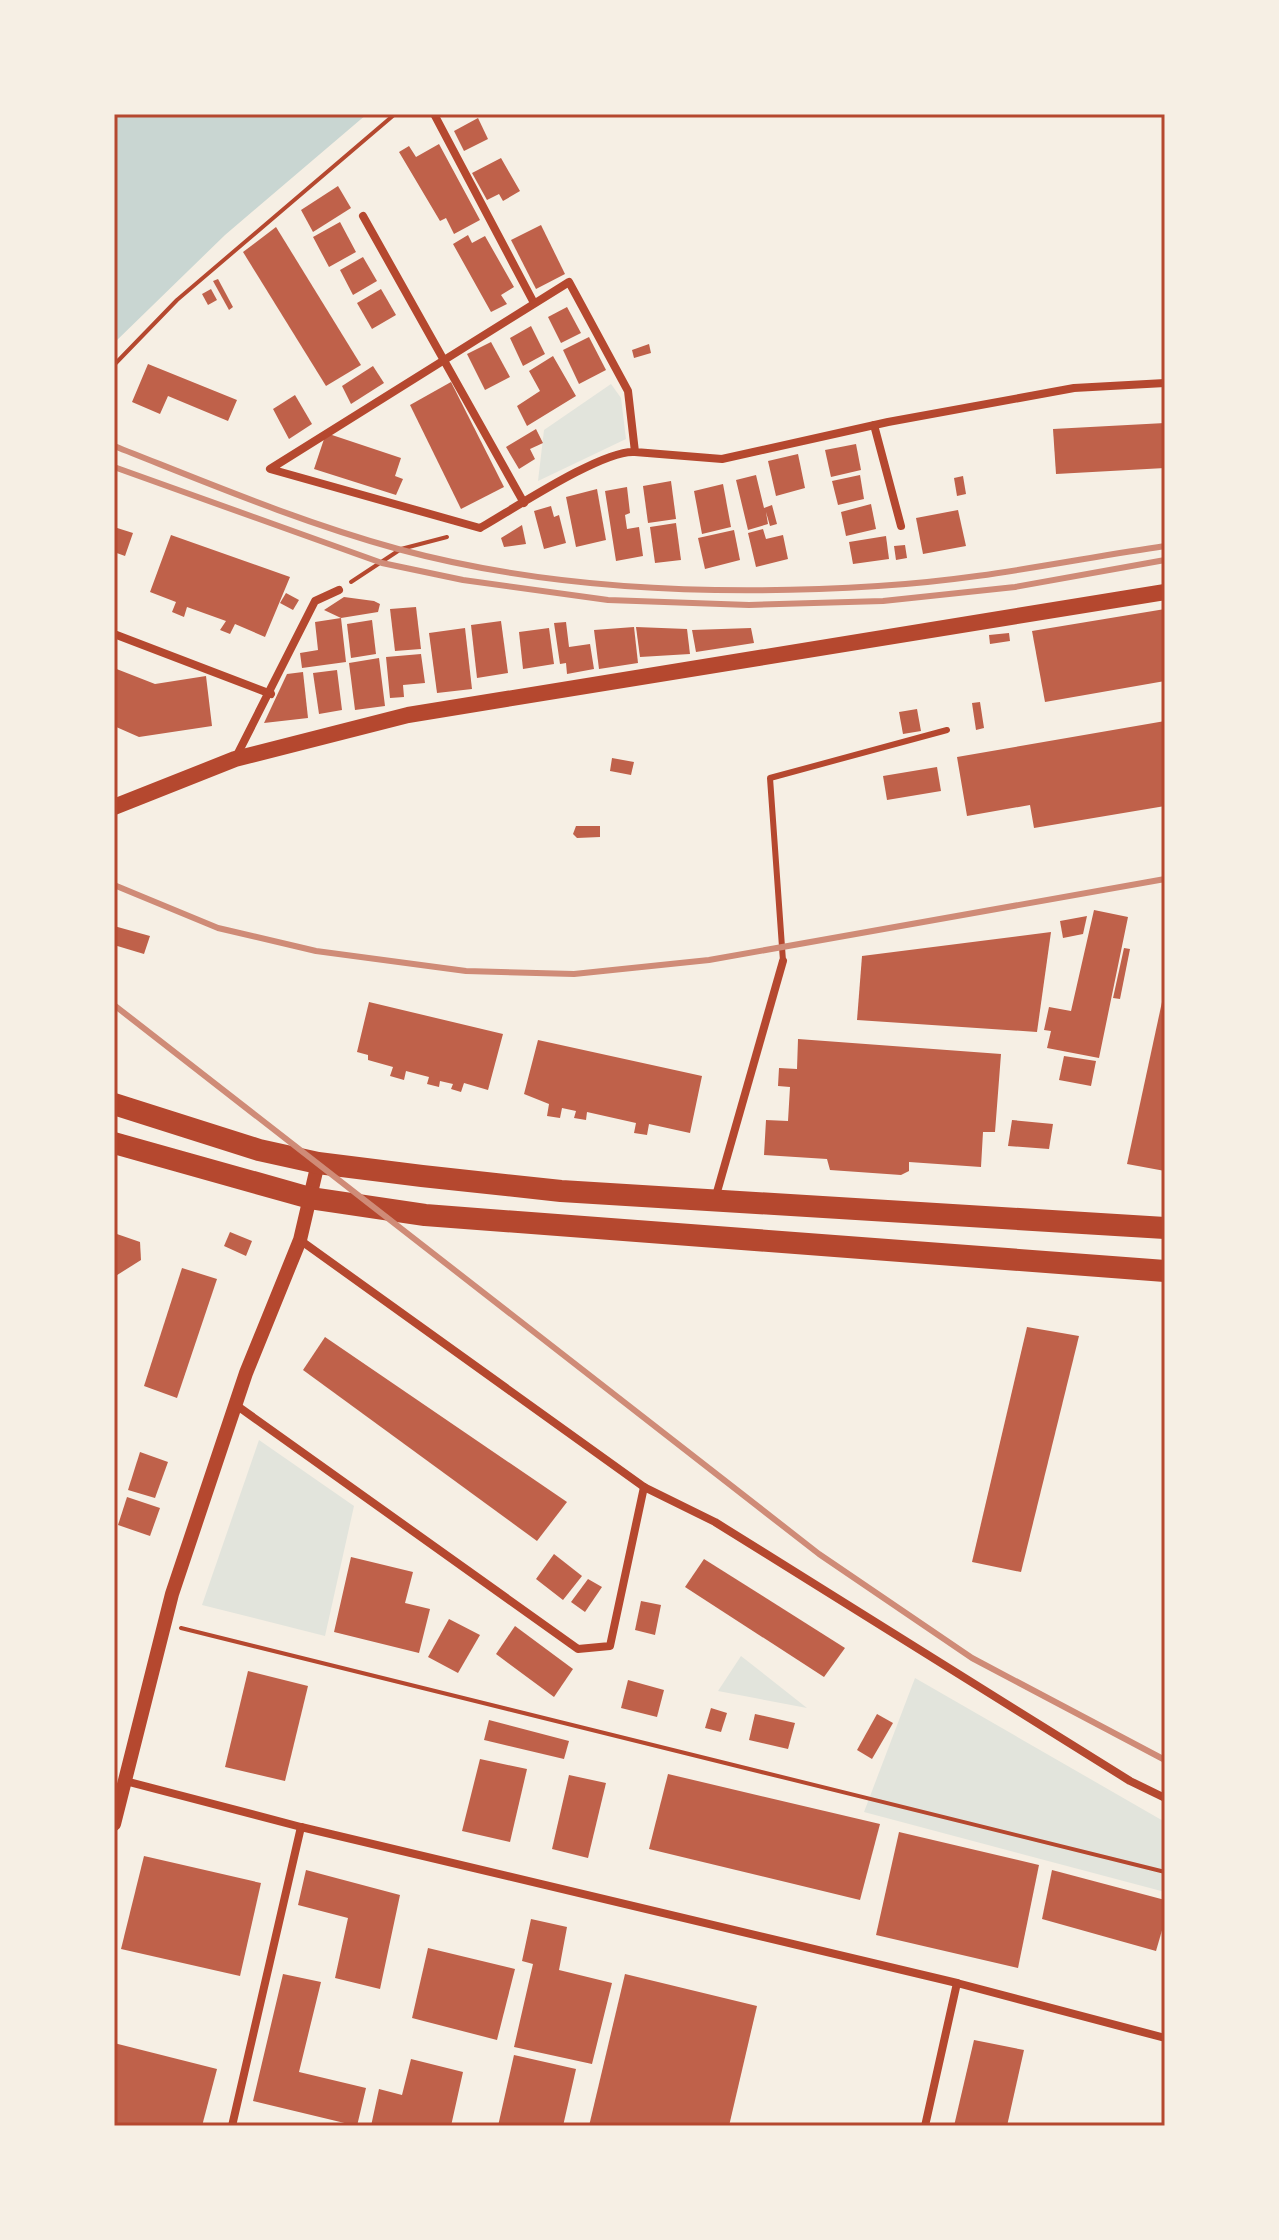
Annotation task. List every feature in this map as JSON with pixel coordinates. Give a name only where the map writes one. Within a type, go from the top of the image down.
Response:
[{"type":"highway","points":[[114,1104],[259,1150],[318,1163],[561,1191],[1165,1228]]},
{"type":"highway","points":[[114,1143],[310,1198],[425,1215],[1165,1271]]},
{"type":"main road","points":[[114,807],[235,759],[408,715],[1165,592]]},
{"type":"street","points":[[434,114],[534,303]]},
{"type":"street","points":[[363,216],[524,503]]},
{"type":"street","points":[[635,452],[628,391],[569,282],[270,469],[480,528],[594,463],[626,451],[635,452],[722,459],[874,425],[1074,388],[1165,383]]},
{"type":"street","points":[[874,425],[901,526]]},
{"type":"street","points":[[235,759],[271,694],[315,601],[339,590]]},
{"type":"street","points":[[114,634],[271,694]]},
{"type":"street","points":[[714,1200],[783,961]]},
{"type":"street","points":[[114,1824],[164,1624],[236,1405],[300,1240],[318,1163]]},
{"type":"street","points":[[300,1240],[644,1487],[715,1522],[1130,1781],[1165,1798]]},
{"type":"street","points":[[236,1405],[578,1649],[610,1646],[644,1487]]},
{"type":"street","points":[[125,1781],[301,1827],[957,1983],[1165,2038]]},
{"type":"street","points":[[232,2126],[301,1827]]},
{"type":"street","points":[[925,2126],[957,1983]]},
{"type":"lane","points":[[783,961],[770,778],[947,730]]},
{"type":"path","points":[[114,365],[177,300],[395,114]]},
{"type":"path","points":[[339,590],[401,549],[480,528]]},
{"type":"path","points":[[164,1624],[1165,1872]]},
{"type":"shaded area","points":[[114,114],[367,114],[225,235],[114,343]]},
{"type":"shaded area","points":[[611,384],[621,398],[626,439],[538,481],[544,430]]},
{"type":"shaded area","points":[[259,1440],[354,1506],[325,1636],[202,1605]]},
{"type":"shaded area","points":[[741,1656],[807,1708],[718,1691]]},
{"type":"shaded area","points":[[915,1678],[1165,1822],[1165,1892],[864,1812]]},
{"type":"building","points":[[478,118],[488,139],[464,151],[454,131]]},
{"type":"building","points":[[439,144],[480,220],[454,234],[446,218],[440,221],[399,152],[409,146],[416,157]]},
{"type":"building","points":[[501,158],[520,191],[503,201],[499,194],[487,200],[472,173]]},
{"type":"building","points":[[338,186],[351,208],[313,232],[301,210]]},
{"type":"building","points":[[340,222],[356,252],[329,267],[313,237]]},
{"type":"building","points":[[541,225],[565,274],[536,289],[511,240]]},
{"type":"building","points":[[276,227],[361,365],[326,386],[243,252]]},
{"type":"building","points":[[468,235],[472,243],[485,236],[514,287],[501,295],[507,304],[491,312],[453,244]]},
{"type":"building","points":[[363,257],[377,281],[353,295],[340,270]]},
{"type":"building","points":[[218,279],[233,307],[229,310],[213,281]]},
{"type":"building","points":[[211,289],[217,300],[208,305],[202,294]]},
{"type":"building","points":[[381,289],[396,315],[372,329],[357,303]]},
{"type":"building","points":[[567,307],[581,333],[561,343],[548,317]]},
{"type":"building","points":[[531,326],[545,354],[523,366],[510,338]]},
{"type":"building","points":[[589,337],[606,370],[579,384],[563,350]]},
{"type":"building","points":[[491,342],[510,377],[485,390],[467,354]]},
{"type":"building","points":[[649,344],[651,353],[634,358],[632,350]]},
{"type":"building","points":[[553,356],[576,396],[527,426],[517,406],[540,391],[529,371]]},
{"type":"building","points":[[148,364],[237,400],[228,421],[168,396],[160,414],[132,402]]},
{"type":"building","points":[[373,366],[384,383],[351,404],[342,386]]},
{"type":"building","points":[[451,382],[504,487],[461,509],[410,405]]},
{"type":"building","points":[[295,395],[312,424],[289,439],[273,409]]},
{"type":"building","points":[[1165,423],[1165,468],[1056,474],[1053,429]]},
{"type":"building","points":[[536,429],[543,443],[530,449],[535,459],[519,469],[506,447]]},
{"type":"building","points":[[326,433],[401,458],[395,476],[403,479],[396,495],[314,469]]},
{"type":"building","points":[[856,444],[861,470],[831,477],[825,450]]},
{"type":"building","points":[[798,454],[805,488],[776,496],[768,461]]},
{"type":"building","points":[[756,475],[764,508],[772,505],[777,524],[770,526],[766,512],[768,524],[748,530],[736,480]]},
{"type":"building","points":[[860,475],[864,499],[838,505],[832,481]]},
{"type":"building","points":[[963,476],[966,494],[957,496],[954,478]]},
{"type":"building","points":[[671,481],[676,519],[648,523],[643,486]]},
{"type":"building","points":[[723,484],[731,527],[702,534],[694,491]]},
{"type":"building","points":[[627,487],[630,513],[625,515],[627,529],[639,527],[643,556],[616,561],[605,491]]},
{"type":"building","points":[[597,489],[606,540],[576,547],[566,497]]},
{"type":"building","points":[[871,504],[876,529],[846,536],[841,512]]},
{"type":"building","points":[[551,506],[554,517],[559,515],[566,543],[544,549],[534,511]]},
{"type":"building","points":[[958,510],[966,546],[923,554],[916,518]]},
{"type":"building","points":[[676,523],[681,560],[655,563],[650,527]]},
{"type":"building","points":[[522,525],[526,544],[504,547],[501,538]]},
{"type":"building","points":[[114,527],[133,533],[125,556],[114,552]]},
{"type":"building","points":[[763,529],[766,539],[783,535],[788,559],[756,567],[748,533]]},
{"type":"building","points":[[734,530],[740,560],[705,569],[698,538]]},
{"type":"building","points":[[171,535],[290,577],[265,637],[235,624],[230,634],[220,630],[226,621],[187,607],[184,617],[172,612],[176,602],[150,592]]},
{"type":"building","points":[[886,536],[889,559],[853,564],[849,542]]},
{"type":"building","points":[[905,545],[907,558],[896,560],[894,546]]},
{"type":"building","points":[[286,593],[299,600],[293,610],[280,603]]},
{"type":"building","points":[[344,597],[380,604],[378,612],[341,618],[324,610]]},
{"type":"building","points":[[416,607],[421,649],[395,651],[390,609]]},
{"type":"building","points":[[1165,609],[1165,681],[1045,702],[1032,631]]},
{"type":"building","points":[[341,618],[346,662],[302,668],[300,653],[318,650],[315,622]]},
{"type":"building","points":[[372,620],[376,654],[351,658],[347,624]]},
{"type":"building","points":[[501,621],[508,673],[477,678],[471,625]]},
{"type":"building","points":[[566,622],[569,647],[590,644],[594,669],[567,674],[566,663],[560,664],[554,623]]},
{"type":"building","points":[[634,627],[638,663],[599,669],[594,630]]},
{"type":"building","points":[[636,627],[687,629],[690,654],[640,657]]},
{"type":"building","points":[[465,628],[472,689],[437,693],[429,633]]},
{"type":"building","points":[[549,628],[554,664],[523,669],[519,632]]},
{"type":"building","points":[[751,628],[754,643],[696,652],[692,630]]},
{"type":"building","points":[[1009,633],[1010,641],[990,644],[989,635]]},
{"type":"building","points":[[421,654],[425,683],[403,685],[404,697],[390,698],[386,657]]},
{"type":"building","points":[[379,658],[385,706],[355,710],[349,663]]},
{"type":"building","points":[[114,668],[155,684],[206,676],[212,726],[139,737],[114,726]]},
{"type":"building","points":[[337,670],[342,710],[319,714],[313,673]]},
{"type":"building","points":[[303,672],[308,718],[264,723],[287,674]]},
{"type":"building","points":[[980,702],[984,728],[976,730],[972,703]]},
{"type":"building","points":[[917,709],[921,731],[903,734],[899,712]]},
{"type":"building","points":[[1165,721],[1165,806],[1034,828],[1030,805],[967,816],[957,757]]},
{"type":"building","points":[[612,758],[634,762],[631,775],[610,771]]},
{"type":"building","points":[[937,767],[941,791],[887,800],[883,776]]},
{"type":"building","points":[[576,826],[600,826],[600,837],[577,838],[573,834]]},
{"type":"building","points":[[1094,910],[1128,917],[1099,1058],[1047,1048],[1051,1031],[1044,1030],[1049,1007],[1071,1011]]},
{"type":"building","points":[[1087,916],[1083,934],[1063,938],[1060,921]]},
{"type":"building","points":[[114,926],[150,936],[144,954],[114,945]]},
{"type":"building","points":[[1051,932],[1037,1032],[857,1020],[862,956]]},
{"type":"building","points":[[1124,948],[1130,949],[1120,999],[1113,998]]},
{"type":"building","points":[[1165,988],[1165,1171],[1127,1164]]},
{"type":"building","points":[[369,1002],[503,1034],[488,1090],[464,1083],[461,1092],[451,1089],[453,1084],[440,1081],[439,1087],[427,1084],[429,1077],[406,1071],[404,1080],[390,1076],[393,1067],[368,1060],[368,1055],[357,1052]]},
{"type":"building","points":[[798,1039],[1001,1054],[995,1132],[983,1132],[981,1167],[909,1162],[909,1171],[901,1175],[830,1170],[827,1159],[764,1155],[766,1120],[788,1121],[790,1087],[778,1086],[779,1068],[797,1069]]},
{"type":"building","points":[[538,1040],[702,1076],[690,1133],[649,1124],[647,1135],[634,1133],[636,1123],[587,1112],[586,1120],[574,1118],[576,1111],[562,1108],[560,1118],[547,1116],[549,1104],[524,1094]]},
{"type":"building","points":[[1064,1056],[1096,1061],[1091,1086],[1059,1080]]},
{"type":"building","points":[[1012,1120],[1053,1124],[1049,1149],[1008,1146]]},
{"type":"building","points":[[230,1232],[252,1241],[246,1256],[224,1246]]},
{"type":"building","points":[[114,1233],[140,1242],[141,1260],[114,1277]]},
{"type":"building","points":[[182,1268],[217,1279],[177,1398],[144,1386]]},
{"type":"building","points":[[1027,1327],[1079,1336],[1021,1572],[972,1562]]},
{"type":"building","points":[[325,1337],[567,1502],[537,1541],[303,1370]]},
{"type":"building","points":[[140,1452],[168,1462],[155,1498],[128,1490]]},
{"type":"building","points":[[127,1497],[160,1508],[150,1536],[118,1525]]},
{"type":"building","points":[[554,1554],[582,1576],[563,1600],[536,1579]]},
{"type":"building","points":[[351,1557],[413,1572],[405,1603],[430,1609],[419,1653],[334,1632]]},
{"type":"building","points":[[704,1559],[845,1648],[824,1677],[685,1587]]},
{"type":"building","points":[[588,1579],[602,1587],[585,1612],[571,1602]]},
{"type":"building","points":[[641,1601],[661,1605],[655,1635],[635,1630]]},
{"type":"building","points":[[449,1619],[480,1635],[458,1673],[428,1657]]},
{"type":"building","points":[[515,1626],[573,1669],[554,1697],[496,1654]]},
{"type":"building","points":[[248,1671],[308,1686],[285,1781],[225,1767]]},
{"type":"building","points":[[628,1680],[664,1690],[657,1717],[621,1708]]},
{"type":"building","points":[[711,1708],[727,1713],[721,1732],[705,1728]]},
{"type":"building","points":[[755,1714],[795,1723],[788,1749],[749,1740]]},
{"type":"building","points":[[877,1714],[893,1723],[872,1759],[857,1750]]},
{"type":"building","points":[[489,1720],[569,1741],[564,1759],[484,1740]]},
{"type":"building","points":[[480,1759],[527,1769],[510,1842],[462,1831]]},
{"type":"building","points":[[668,1774],[880,1824],[860,1900],[649,1849]]},
{"type":"building","points":[[569,1775],[606,1783],[588,1858],[552,1849]]},
{"type":"building","points":[[899,1832],[1039,1865],[1018,1968],[876,1935]]},
{"type":"building","points":[[144,1856],[261,1883],[240,1976],[121,1949]]},
{"type":"building","points":[[306,1870],[400,1895],[380,1989],[335,1978],[348,1918],[298,1905]]},
{"type":"building","points":[[1052,1870],[1165,1900],[1165,1920],[1156,1951],[1042,1919]]},
{"type":"building","points":[[531,1919],[567,1927],[559,1970],[612,1983],[592,2064],[514,2047],[533,1964],[522,1961]]},
{"type":"building","points":[[428,1948],[515,1969],[497,2040],[412,2018]]},
{"type":"building","points":[[283,1974],[321,1982],[299,2072],[366,2088],[357,2126],[253,2101]]},
{"type":"building","points":[[625,1974],[757,2006],[729,2126],[589,2126]]},
{"type":"building","points":[[974,2040],[1024,2050],[1007,2126],[954,2126]]},
{"type":"building","points":[[114,2043],[217,2069],[202,2126],[114,2124]]},
{"type":"building","points":[[514,2055],[576,2069],[563,2126],[498,2126]]},
{"type":"building","points":[[411,2059],[463,2072],[451,2126],[371,2126],[379,2089],[402,2095]]},
{"type":"railway","points":[[114,446],[254,501],[398,549],[515,573],[636,587],[758,590],[878,586],[986,575],[1165,546]]},
{"type":"railway","points":[[114,467],[382,563],[463,580],[608,600],[749,605],[883,601],[1015,587],[1165,560]]},
{"type":"railway","points":[[114,885],[218,928],[316,951],[466,971],[574,974],[709,960],[1165,879]]},
{"type":"railway","points":[[114,1005],[819,1554],[972,1658],[1165,1760]]}]
